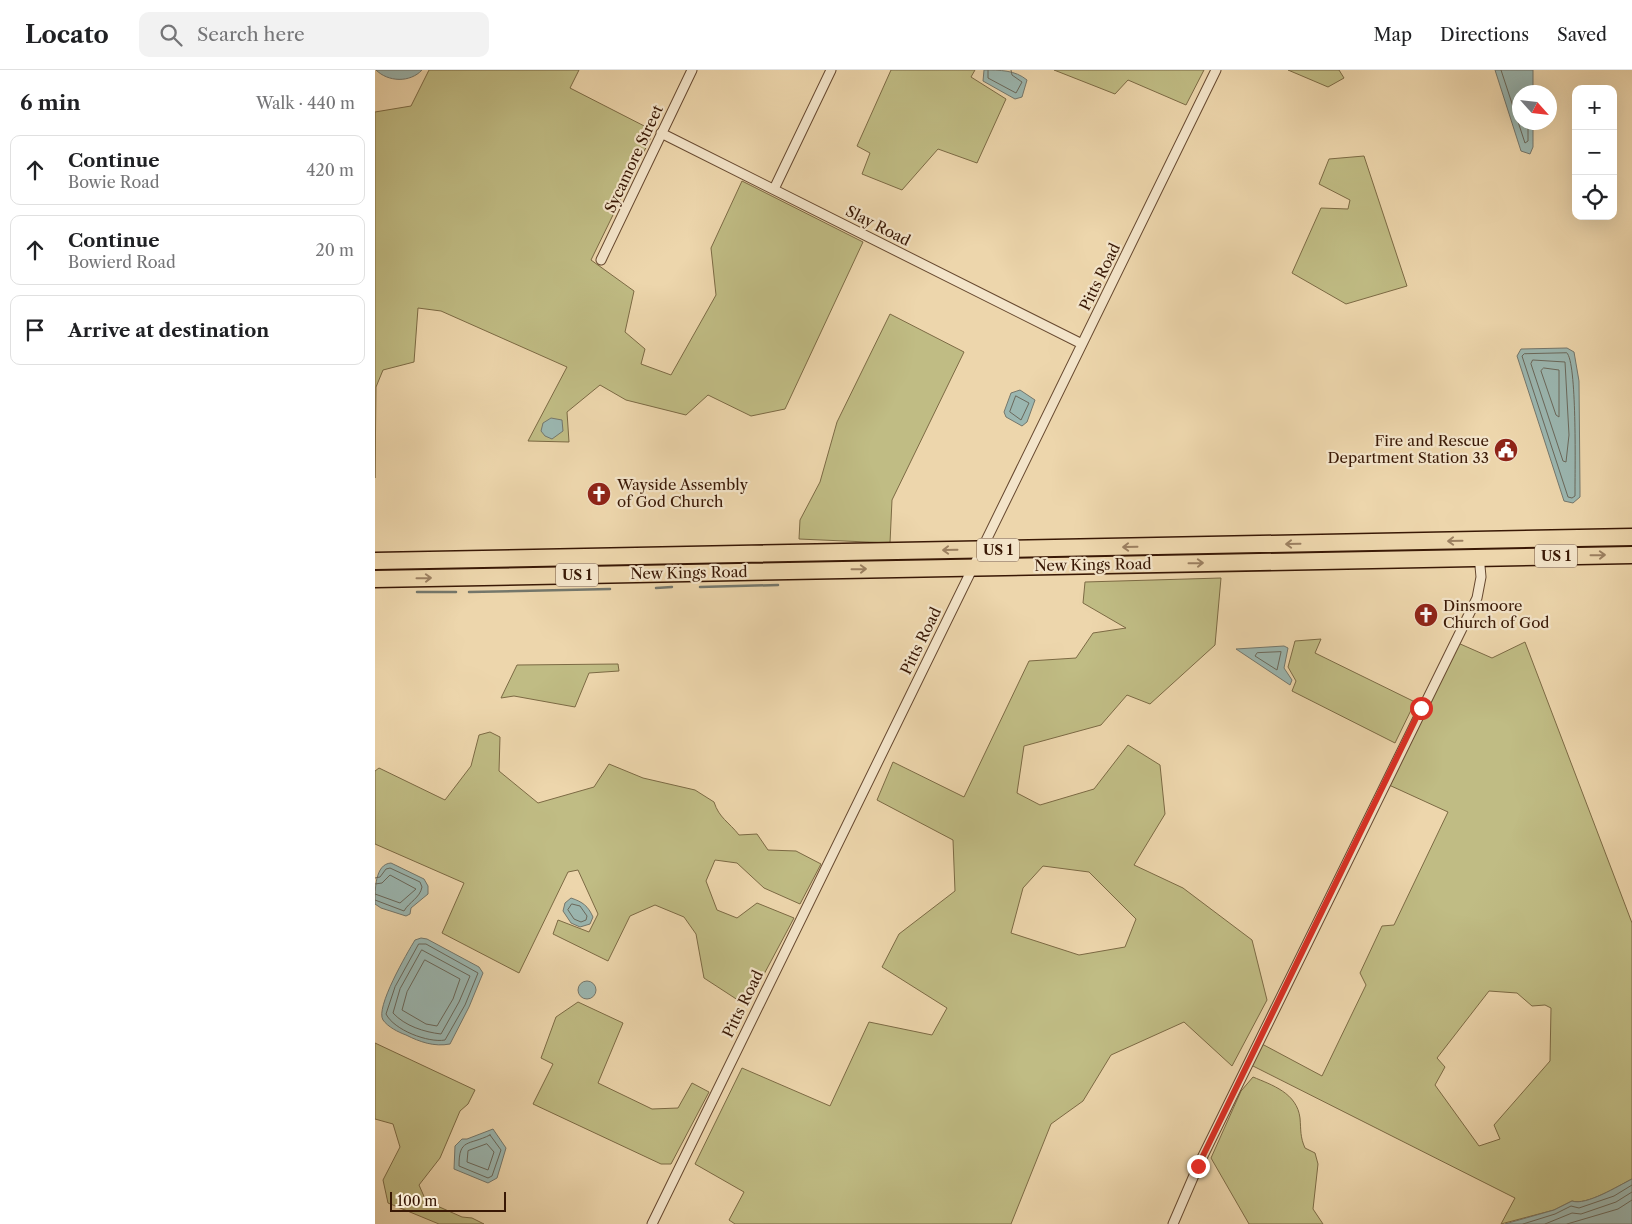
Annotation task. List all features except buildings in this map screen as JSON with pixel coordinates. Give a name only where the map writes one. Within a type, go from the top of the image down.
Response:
[{"type":"highway","name":"New Kings Road","points":[[378,561],[1632,537]]},
{"type":"highway","name":"New Kings Road","points":[[378,579],[1632,554]]},
{"type":"street","name":"Sycamore Street","points":[[601,260],[692,70]]},
{"type":"street","points":[[774,189],[831,70]]},
{"type":"street","name":"Pitts Road","points":[[652,1224],[1217,70]]},
{"type":"street","name":"Slay Road","points":[[661,133],[1082,344]]},
{"type":"street","points":[[1543,539],[1547,556]]},
{"type":"street","points":[[1173,1224],[1209,1143],[1477,598],[1481,577],[1478,540]]},
{"type":"street","points":[[1231,545],[1232,562]]},
{"type":"street","points":[[679,556],[679,573]]},
{"type":"street","points":[[378,561],[378,579]]},
{"type":"shaded area","points":[[429,70],[579,70],[570,88],[654,131],[591,260],[634,291],[625,332],[645,349],[641,364],[671,375],[716,295],[711,248],[742,181],[863,242],[785,409],[751,416],[708,395],[686,415],[626,400],[600,385],[567,412],[569,442],[528,441],[567,367],[441,311],[418,308],[414,362],[383,370],[376,387],[375,478],[375,112],[411,106]]},
{"type":"shaded area","points":[[891,70],[975,70],[971,77],[1006,99],[977,163],[938,149],[902,190],[862,174],[870,153],[857,146]]},
{"type":"shaded area","points":[[1054,70],[1204,70],[1186,105],[1128,80],[1115,94]]},
{"type":"shaded area","points":[[1288,70],[1339,70],[1344,78],[1328,87]]},
{"type":"shaded area","points":[[1364,156],[1407,286],[1346,304],[1292,273],[1321,208],[1348,209],[1350,200],[1319,184],[1329,159]]},
{"type":"shaded area","points":[[890,314],[964,352],[892,500],[890,543],[799,539],[800,520],[820,482],[837,422]]},
{"type":"shaded area","points":[[1221,578],[1215,645],[1150,704],[1127,695],[1101,725],[1024,746],[1017,793],[1040,805],[1094,789],[1128,745],[1160,765],[1165,814],[1134,865],[1183,888],[1252,940],[1267,1000],[1232,1066],[1184,1022],[1111,1055],[1083,1101],[1051,1124],[1011,1224],[735,1224],[729,1220],[744,1192],[695,1164],[742,1068],[830,1106],[869,1022],[932,1035],[947,1008],[882,967],[899,934],[955,891],[953,840],[877,800],[893,762],[964,797],[1029,661],[1076,658],[1093,633],[1126,628],[1083,603],[1085,582]],"holes":[[[1043,866],[1089,872],[1136,919],[1125,947],[1079,955],[1011,933],[1023,888]]]},
{"type":"shaded area","points":[[1321,639],[1315,653],[1415,702],[1395,743],[1292,691],[1296,681],[1288,667],[1295,641]]},
{"type":"shaded area","points":[[1525,642],[1632,923],[1632,1179],[1585,1201],[1572,1201],[1554,1210],[1501,1224],[1515,1198],[1251,1065],[1262,1044],[1322,1076],[1366,985],[1360,973],[1382,926],[1394,925],[1448,812],[1389,785],[1458,643],[1492,658]],"holes":[[[1489,991],[1517,993],[1532,1006],[1545,1005],[1551,1008],[1550,1061],[1494,1125],[1500,1139],[1479,1146],[1435,1085],[1445,1067],[1437,1058]]]},
{"type":"shaded area","points":[[618,664],[619,671],[589,673],[575,707],[514,696],[501,698],[517,665]]},
{"type":"shaded area","points":[[490,732],[500,737],[499,771],[538,803],[594,787],[609,764],[643,778],[695,790],[714,802],[721,816],[739,835],[757,834],[768,850],[796,851],[821,864],[800,904],[764,888],[737,863],[715,860],[706,881],[717,910],[737,918],[757,903],[794,918],[747,1006],[704,978],[696,934],[684,917],[655,905],[630,916],[608,961],[553,934],[558,920],[589,932],[598,914],[578,870],[568,872],[519,973],[442,933],[464,883],[375,844],[375,771],[379,768],[445,800],[471,766],[479,735]]},
{"type":"shaded area","points":[[578,1002],[623,1023],[598,1083],[652,1109],[678,1108],[692,1083],[709,1092],[671,1164],[661,1164],[533,1104],[553,1064],[541,1058],[556,1017]]},
{"type":"shaded area","points":[[375,1043],[475,1090],[468,1104],[460,1111],[440,1158],[419,1185],[426,1201],[462,1217],[472,1218],[484,1224],[439,1224],[388,1203],[383,1180],[400,1147],[393,1124],[375,1119]]},
{"type":"shaded area","points":[[1253,1077],[1283,1091],[1298,1109],[1303,1144],[1305,1148],[1315,1153],[1318,1164],[1313,1209],[1323,1224],[1249,1224],[1211,1158],[1241,1091]]},
{"type":"water","points":[[376,70],[422,70],[405,79],[393,79]]},
{"type":"water","points":[[984,70],[1007,71],[1027,80],[1022,97],[1015,99],[983,81]]},
{"type":"water","points":[[1495,70],[1533,70],[1533,85],[1512,85],[1512,123]]},
{"type":"water","points":[[1514,130],[1533,130],[1533,147],[1530,154],[1521,151]]},
{"type":"water","points":[[1567,348],[1574,352],[1579,381],[1580,497],[1573,503],[1564,501],[1517,356],[1521,349]]},
{"type":"water","points":[[1020,390],[1035,400],[1027,422],[1022,426],[1006,417],[1004,412],[1011,393]]},
{"type":"water","points":[[551,418],[562,420],[563,431],[552,439],[545,436],[541,431],[543,423]]},
{"type":"water","points":[[1284,646],[1288,648],[1284,668],[1292,680],[1290,685],[1236,649]]},
{"type":"water","points":[[391,863],[424,879],[428,886],[428,894],[411,908],[410,914],[406,916],[381,908],[375,904],[379,872],[386,864]]},
{"type":"water","points":[[571,898],[587,907],[593,917],[590,924],[580,927],[571,923],[563,911],[565,903]]},
{"type":"water","points":[[427,939],[479,967],[483,973],[469,1007],[450,1044],[438,1045],[422,1042],[397,1031],[383,1020],[383,1004],[393,980],[415,940]]},
{"type":"water","points":[[583,981],[591,981],[596,986],[594,997],[583,999],[578,994],[578,986]]},
{"type":"water","points":[[493,1129],[506,1148],[497,1178],[488,1183],[454,1169],[455,1146],[462,1139],[467,1139]]},
{"type":"water","points":[[1632,1179],[1632,1224],[1505,1224],[1554,1210],[1572,1201],[1585,1201]]},
{"type":"waterway","points":[[700,587],[778,585]]},
{"type":"waterway","points":[[656,588],[672,587]]},
{"type":"waterway","points":[[469,592],[610,589]]},
{"type":"waterway","points":[[417,592],[456,592]]},
{"type":"place","name":"Fire and Rescue Department Station 33","points":[[1506,450]]},
{"type":"place","name":"Wayside Assembly of God Church","points":[[599,494]]},
{"type":"place","name":"Dinsmoore Church of God","points":[[1426,615]]},
{"type":"route","points":[[1198,1166],[1421,708]]}]
